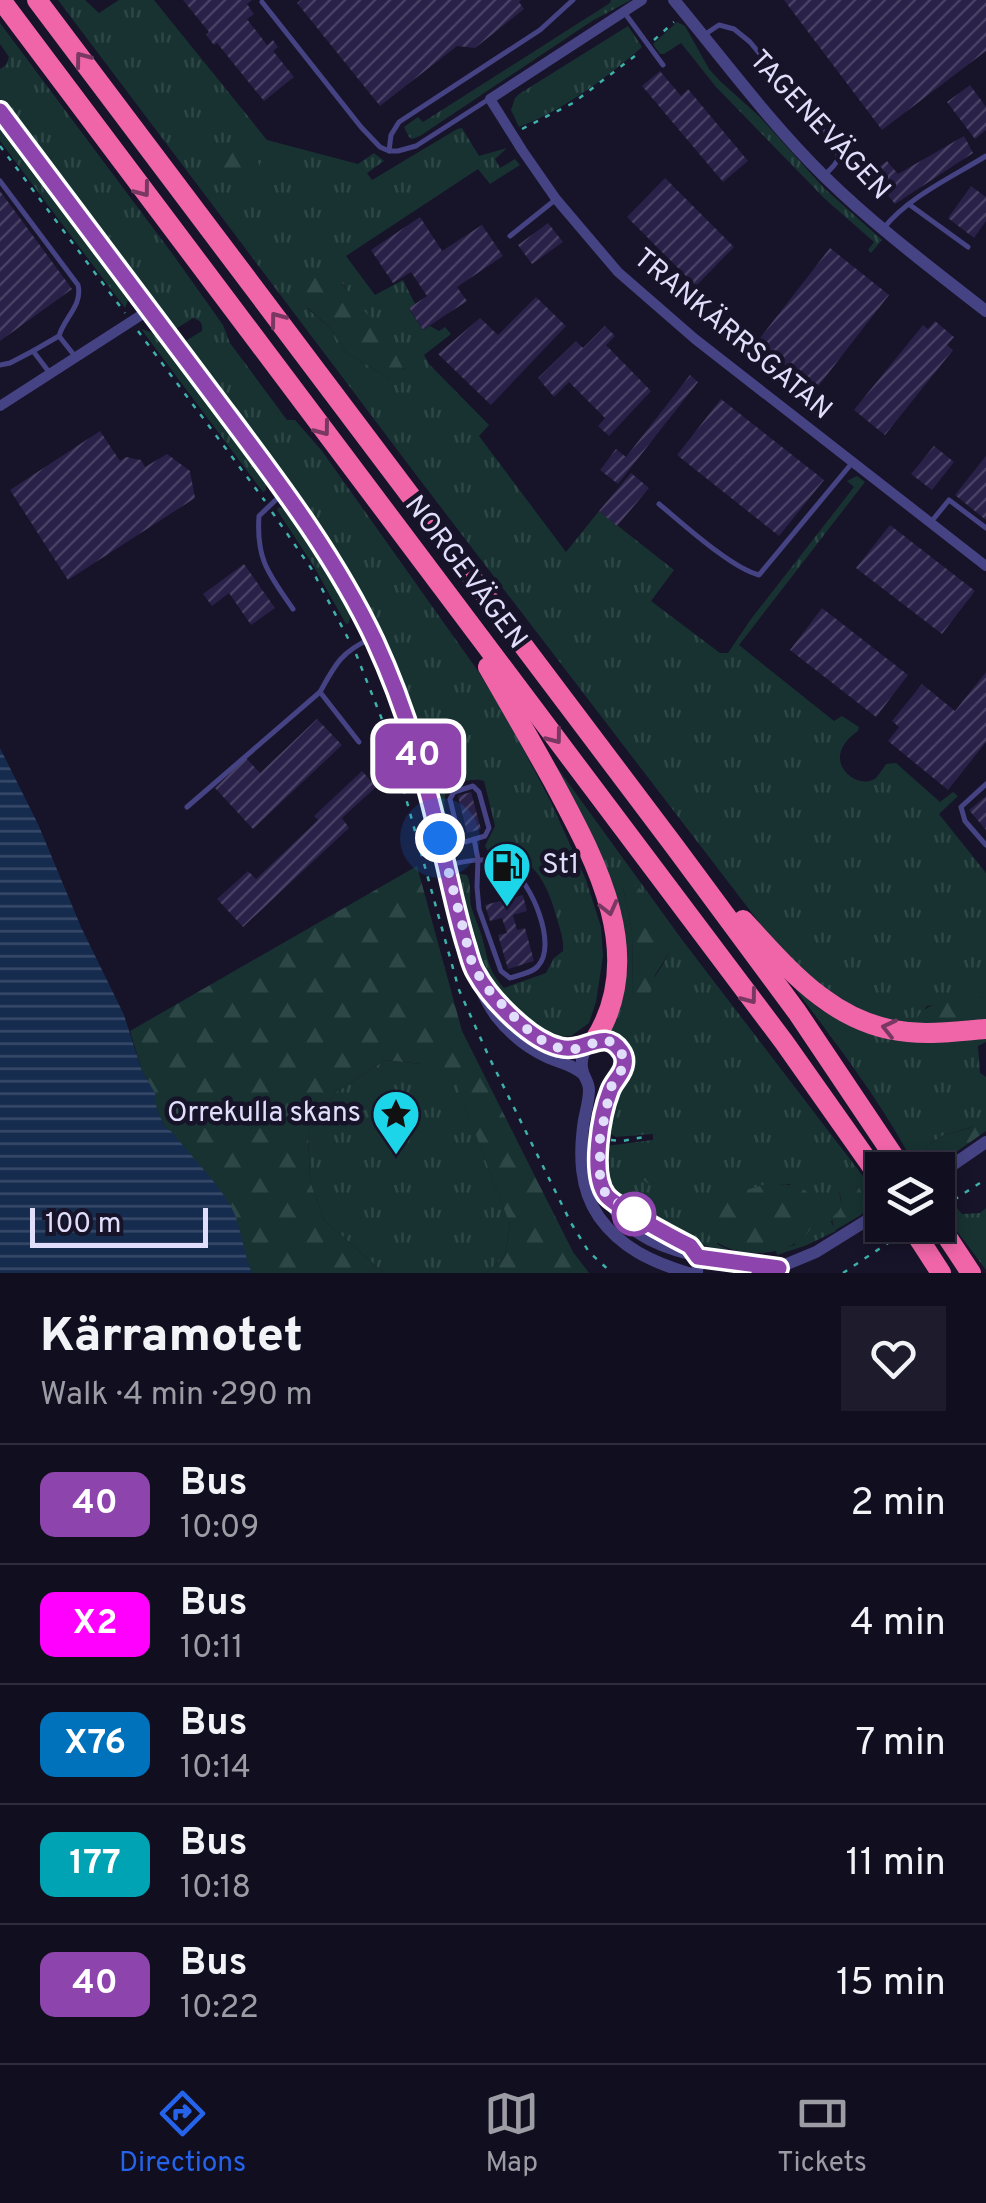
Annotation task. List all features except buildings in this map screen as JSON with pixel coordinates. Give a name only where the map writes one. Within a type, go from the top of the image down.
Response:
[{"type":"highway","name":"NORGEVÄGEN","points":[[1,0],[784,1042],[865,1157]]},
{"type":"highway","name":"NORGEVÄGEN","points":[[37,0],[676,847],[796,1012],[891,1152]]},
{"type":"highway","points":[[453,604],[570,814],[608,902],[617,948],[616,984],[608,1018],[591,1044]]},
{"type":"highway","points":[[676,847],[780,961],[833,1006],[878,1027],[903,1032],[986,1029]]},
{"type":"highway","points":[[921,1242],[941,1273]]},
{"type":"highway","points":[[951,1242],[971,1273]]},
{"type":"street","points":[[490,99],[642,0]]},
{"type":"street","name":"TAGENEVÄGEN","points":[[674,0],[824,176],[882,230],[986,311]]},
{"type":"street","name":"TRANKÄRRSGATAN","points":[[490,99],[556,199],[618,272],[694,339],[986,566]]},
{"type":"street","points":[[0,112],[285,492],[336,568],[373,638],[417,752],[476,975],[497,1017],[512,1034],[540,1054],[583,1074]]},
{"type":"street","points":[[0,406],[148,310]]},
{"type":"street","points":[[476,975],[506,1010],[538,1038],[555,1047],[570,1050],[609,1041],[620,1050],[624,1066],[608,1096],[600,1138],[600,1179],[612,1209],[636,1233],[692,1256],[779,1268]]},
{"type":"street","points":[[591,1044],[582,1062],[589,1088],[581,1165],[597,1214],[639,1255],[687,1273],[692,1256]]},
{"type":"street","points":[[955,1163],[986,1142]]},
{"type":"street","points":[[759,1273],[816,1252],[865,1222]]},
{"type":"lane","points":[[389,151],[391,135],[399,122],[540,30],[573,0]]},
{"type":"lane","points":[[262,2],[360,127],[389,151],[416,146],[490,99]]},
{"type":"lane","points":[[624,12],[663,64]]},
{"type":"lane","points":[[704,35],[716,26],[727,26],[750,42],[836,146],[838,161],[824,176]]},
{"type":"lane","points":[[882,230],[910,205],[986,156]]},
{"type":"lane","points":[[0,182],[78,285],[80,294],[60,336],[0,365]]},
{"type":"lane","points":[[510,236],[556,199]]},
{"type":"lane","points":[[910,205],[968,247]]},
{"type":"lane","points":[[60,336],[76,357]]},
{"type":"lane","points":[[33,352],[50,374]]},
{"type":"lane","points":[[659,504],[696,536],[759,575],[852,463]]},
{"type":"lane","points":[[285,492],[259,516],[257,538],[262,562],[293,608]]},
{"type":"lane","points":[[930,522],[950,500],[986,528]]},
{"type":"lane","points":[[187,807],[320,692],[338,660],[353,647],[373,638]]},
{"type":"lane","points":[[320,692],[359,742]]},
{"type":"lane","points":[[986,784],[961,807],[966,821],[986,845]]},
{"type":"lane","points":[[474,786],[489,828],[484,836],[474,839],[464,842],[459,837],[450,799],[454,792],[474,786]]},
{"type":"lane","points":[[446,866],[478,859],[508,866],[528,886],[539,909],[544,940],[544,957],[537,968],[510,978],[501,971],[479,909],[478,859],[474,839]]},
{"type":"path","points":[[512,134],[598,86],[685,13]]},
{"type":"path","points":[[600,1138],[622,1141],[644,1136]]},
{"type":"path","points":[[955,1200],[986,1179]]},
{"type":"path","points":[[843,1273],[885,1246]]},
{"type":"green space","points":[[58,0],[85,0],[99,13],[119,0],[154,0],[267,140],[358,164],[374,153],[384,161],[367,173],[372,180],[457,129],[462,128],[479,156],[507,148],[495,159],[500,168],[515,159],[520,165],[490,184],[478,169],[346,256],[375,295],[403,280],[415,304],[409,309],[423,330],[430,326],[439,331],[445,327],[451,334],[424,355],[489,425],[479,436],[566,552],[599,511],[674,570],[651,601],[720,653],[728,653],[854,487],[847,481],[857,476],[865,482],[739,645],[834,721],[842,716],[859,727],[841,753],[840,762],[851,777],[868,781],[876,778],[886,764],[896,763],[940,802],[953,792],[958,796],[939,814],[986,873],[986,997],[927,1006],[914,1024],[870,1015],[825,992],[778,947]],"holes":[[[342,283],[404,369],[390,379],[346,352],[330,328],[307,308]]]},
{"type":"green space","points":[[611,0],[631,0],[592,21],[420,136],[409,137],[404,127],[418,117],[423,122]]},
{"type":"green space","points":[[677,22],[685,26],[720,81],[760,117],[824,188],[882,240],[871,253],[868,250],[874,242],[825,199],[716,87],[681,43],[660,54],[653,44]]},
{"type":"green space","points":[[0,23],[174,256],[223,325],[230,343],[287,420],[295,420],[322,451],[507,718],[586,880],[601,927],[603,956],[596,1002],[589,1023],[571,1036],[555,1037],[530,1021],[493,986],[477,955],[454,878],[467,875],[471,906],[489,964],[504,988],[546,973],[563,951],[562,935],[542,881],[535,870],[515,855],[488,851],[485,846],[495,826],[484,781],[464,781],[446,790],[448,829],[452,841],[462,845],[463,851],[452,853],[413,710],[355,583],[314,516],[185,345],[202,331],[201,322],[193,318],[174,330],[0,99],[0,69],[9,57],[0,44]]},
{"type":"green space","points":[[628,26],[642,47],[584,92],[519,127],[511,110],[519,94]]},
{"type":"green space","points":[[0,126],[126,293],[125,308],[0,141]]},
{"type":"green space","points":[[244,141],[261,172],[255,179],[235,187],[214,158]]},
{"type":"green space","points":[[326,265],[393,345],[404,378],[390,379],[346,352],[330,328],[298,299],[295,284],[303,275]]},
{"type":"green space","points":[[141,329],[157,334],[166,345],[266,479],[266,490],[263,492]]},
{"type":"green space","points":[[279,507],[299,524],[319,554],[351,612],[349,623],[346,624],[277,510]]},
{"type":"green space","points":[[551,759],[683,941],[865,1179],[865,1198],[858,1188],[839,1192],[842,1205],[831,1222],[836,1231],[777,1255],[776,1250],[795,1245],[790,1184],[746,1190],[717,1244],[733,1252],[708,1246],[669,1228],[633,1199],[622,1202],[609,1182],[606,1146],[653,1140],[653,1134],[616,1137],[607,1132],[614,1100],[633,1055],[623,1040],[611,1032],[623,971]],"holes":[[[623,887],[674,935],[673,943],[635,1004],[632,931]]]},
{"type":"green space","points":[[417,866],[462,1031],[573,1252],[589,1273],[486,1273],[505,1256],[510,1225],[457,1085],[421,1064],[385,1060],[335,1093],[308,1131],[310,1181],[324,1220],[384,1273],[252,1273],[239,1227],[165,1127],[157,1110],[130,1031]]},
{"type":"green space","points":[[626,883],[638,886],[674,935],[674,945],[655,975],[649,998],[635,1004],[632,931],[623,887]]},
{"type":"green space","points":[[794,987],[818,1008],[850,1026],[986,1034],[986,1042],[978,1046],[980,1073],[986,1077],[986,1119],[944,1135],[925,1147],[924,1152],[907,1152],[843,1053]]},
{"type":"green space","points":[[986,997],[986,1021],[914,1024],[934,1004]]},
{"type":"green space","name":"Orrekulla skans","points":[[385,1060],[421,1064],[457,1084],[510,1225],[505,1256],[486,1273],[384,1273],[324,1220],[310,1181],[308,1131],[335,1093]]},
{"type":"green space","points":[[986,1119],[986,1131],[955,1153],[922,1152],[944,1135]]},
{"type":"green space","points":[[642,1147],[655,1154],[664,1167],[666,1181],[661,1195],[627,1162],[629,1154]]},
{"type":"green space","points":[[847,1179],[857,1183],[865,1210],[834,1231],[832,1218],[841,1206],[839,1192]]},
{"type":"green space","points":[[768,1184],[794,1186],[805,1190],[814,1200],[814,1219],[795,1244],[760,1253],[741,1252],[710,1237],[710,1224],[718,1205],[735,1194]]},
{"type":"green space","points":[[955,1206],[962,1214],[980,1213],[986,1208],[986,1270],[955,1229]]},
{"type":"water","points":[[0,748],[124,1015],[165,1127],[229,1203],[252,1273],[0,1273]]},
{"type":"bus line","name":"40","points":[[0,111],[290,498],[343,581],[378,650],[409,728],[476,975],[521,1024],[555,1047],[570,1050],[601,1040],[620,1050],[624,1066],[611,1087],[600,1138],[600,1179],[606,1195],[690,1246],[698,1257],[779,1268],[759,1273]]},
{"type":"place","name":"St1","points":[[507,908]]},
{"type":"place","name":"Orrekulla skans","points":[[396,1156]]},
{"type":"route","points":[[440,838],[473,967],[491,993],[521,1024],[555,1047],[570,1050],[601,1040],[620,1050],[624,1066],[611,1087],[604,1112],[600,1179],[606,1195],[634,1214]]}]
